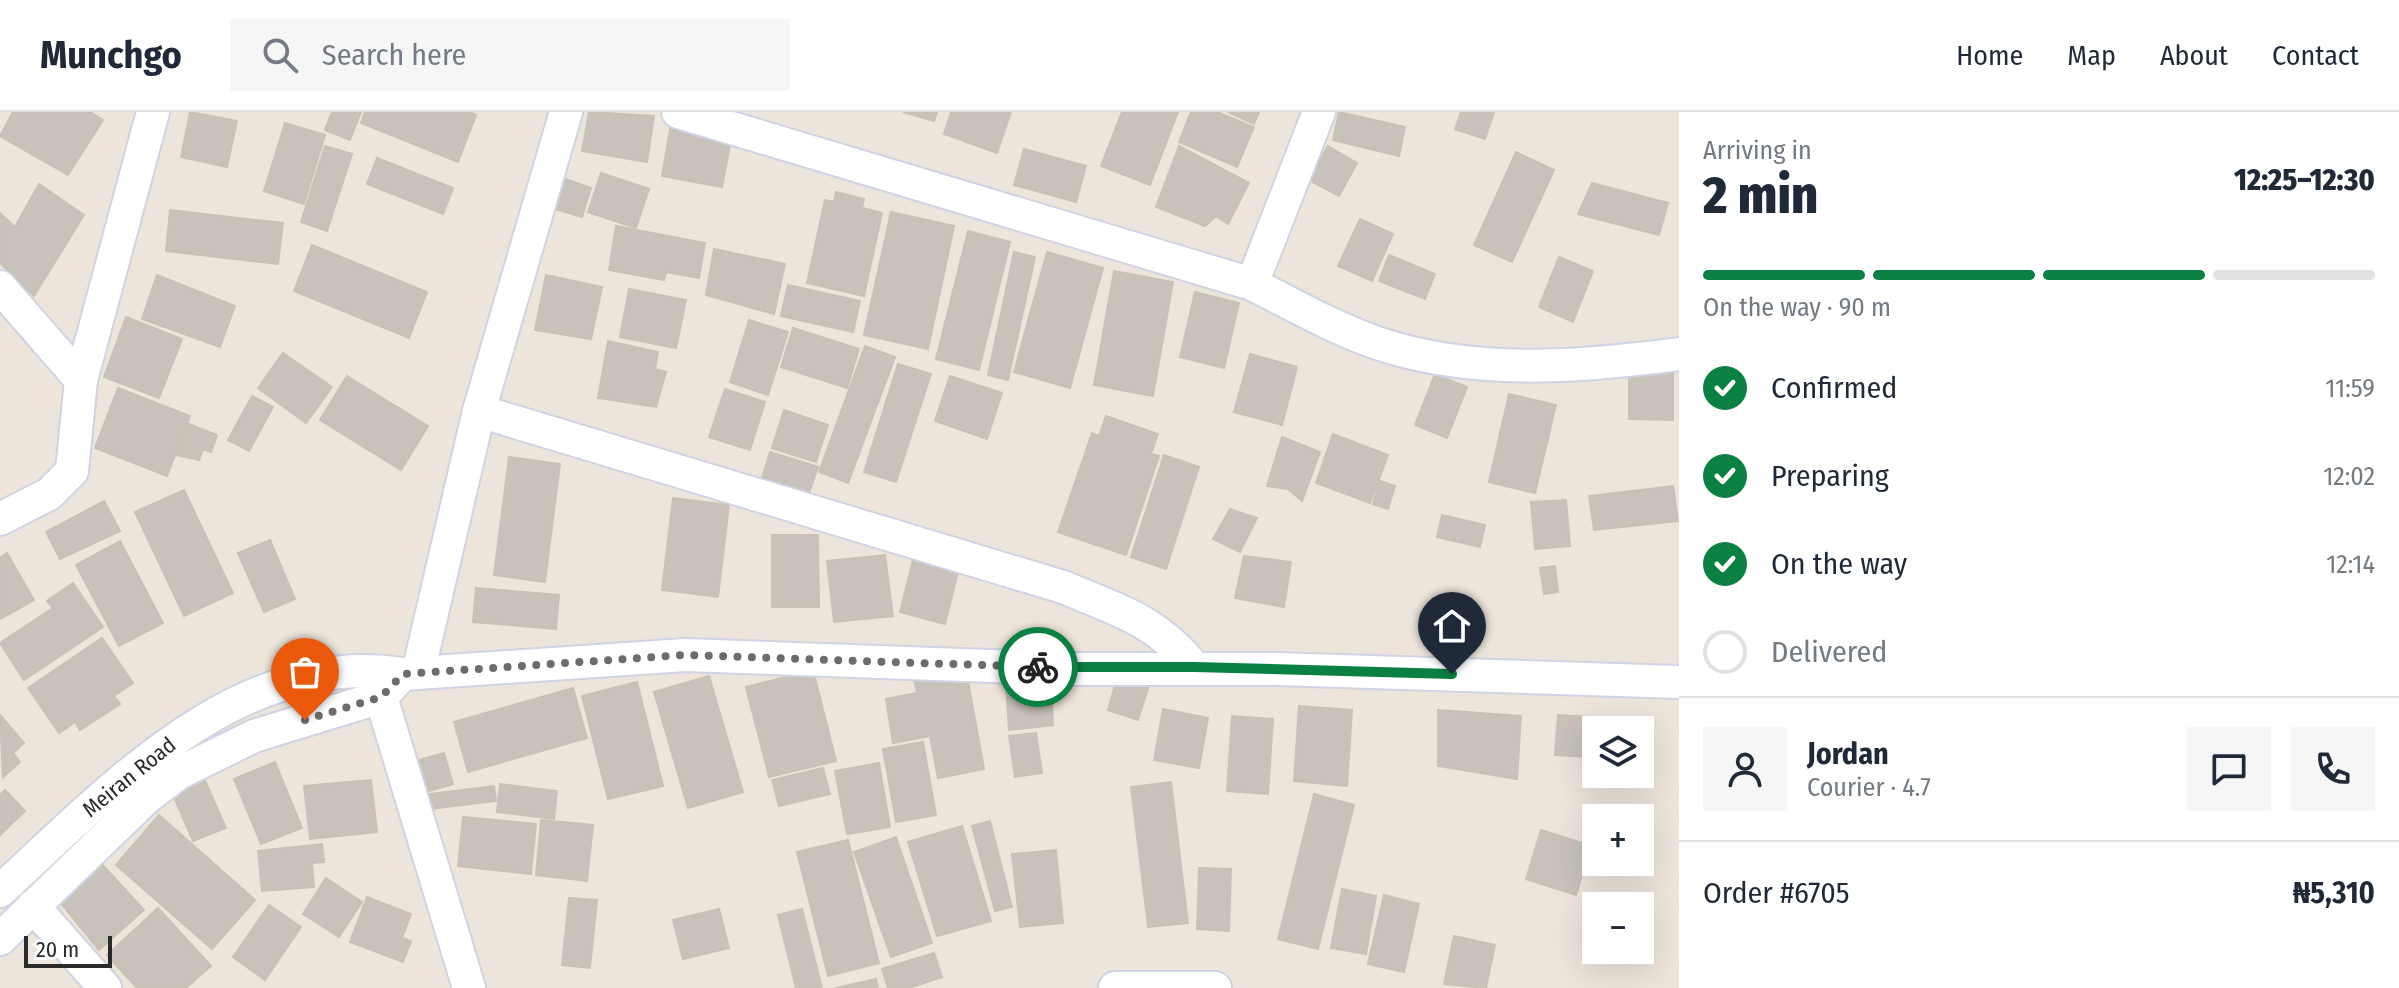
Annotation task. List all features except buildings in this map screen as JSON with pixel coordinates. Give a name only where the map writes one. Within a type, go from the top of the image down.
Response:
[{"type":"street","points":[[0,519],[49,494],[72,471],[81,380],[153,112]]},
{"type":"street","points":[[566,112],[479,411],[411,673],[685,655],[1074,669],[1194,667],[1679,682]]},
{"type":"street","points":[[678,112],[1252,284],[1375,342],[1479,366],[1598,365],[1679,354]]},
{"type":"street","points":[[1252,284],[1319,112]]},
{"type":"street","points":[[0,287],[81,380]]},
{"type":"street","points":[[479,411],[1063,587],[1152,625],[1172,640],[1194,667]]},
{"type":"street","name":"Meiran Road","points":[[0,891],[107,791],[172,739],[250,698],[316,674],[375,669],[411,673]]},
{"type":"street","name":"Meiran Road","points":[[0,939],[146,798],[179,773],[254,736],[381,697],[411,673]]},
{"type":"street","points":[[381,697],[469,988]]},
{"type":"street","points":[[33,906],[105,988]]},
{"type":"street","points":[[1115,988],[1215,988]]},
{"type":"way so far","points":[[305,720],[381,697],[403,674],[685,655],[1038,667]]},
{"type":"route","points":[[1038,667],[1194,667],[1452,674]]}]
